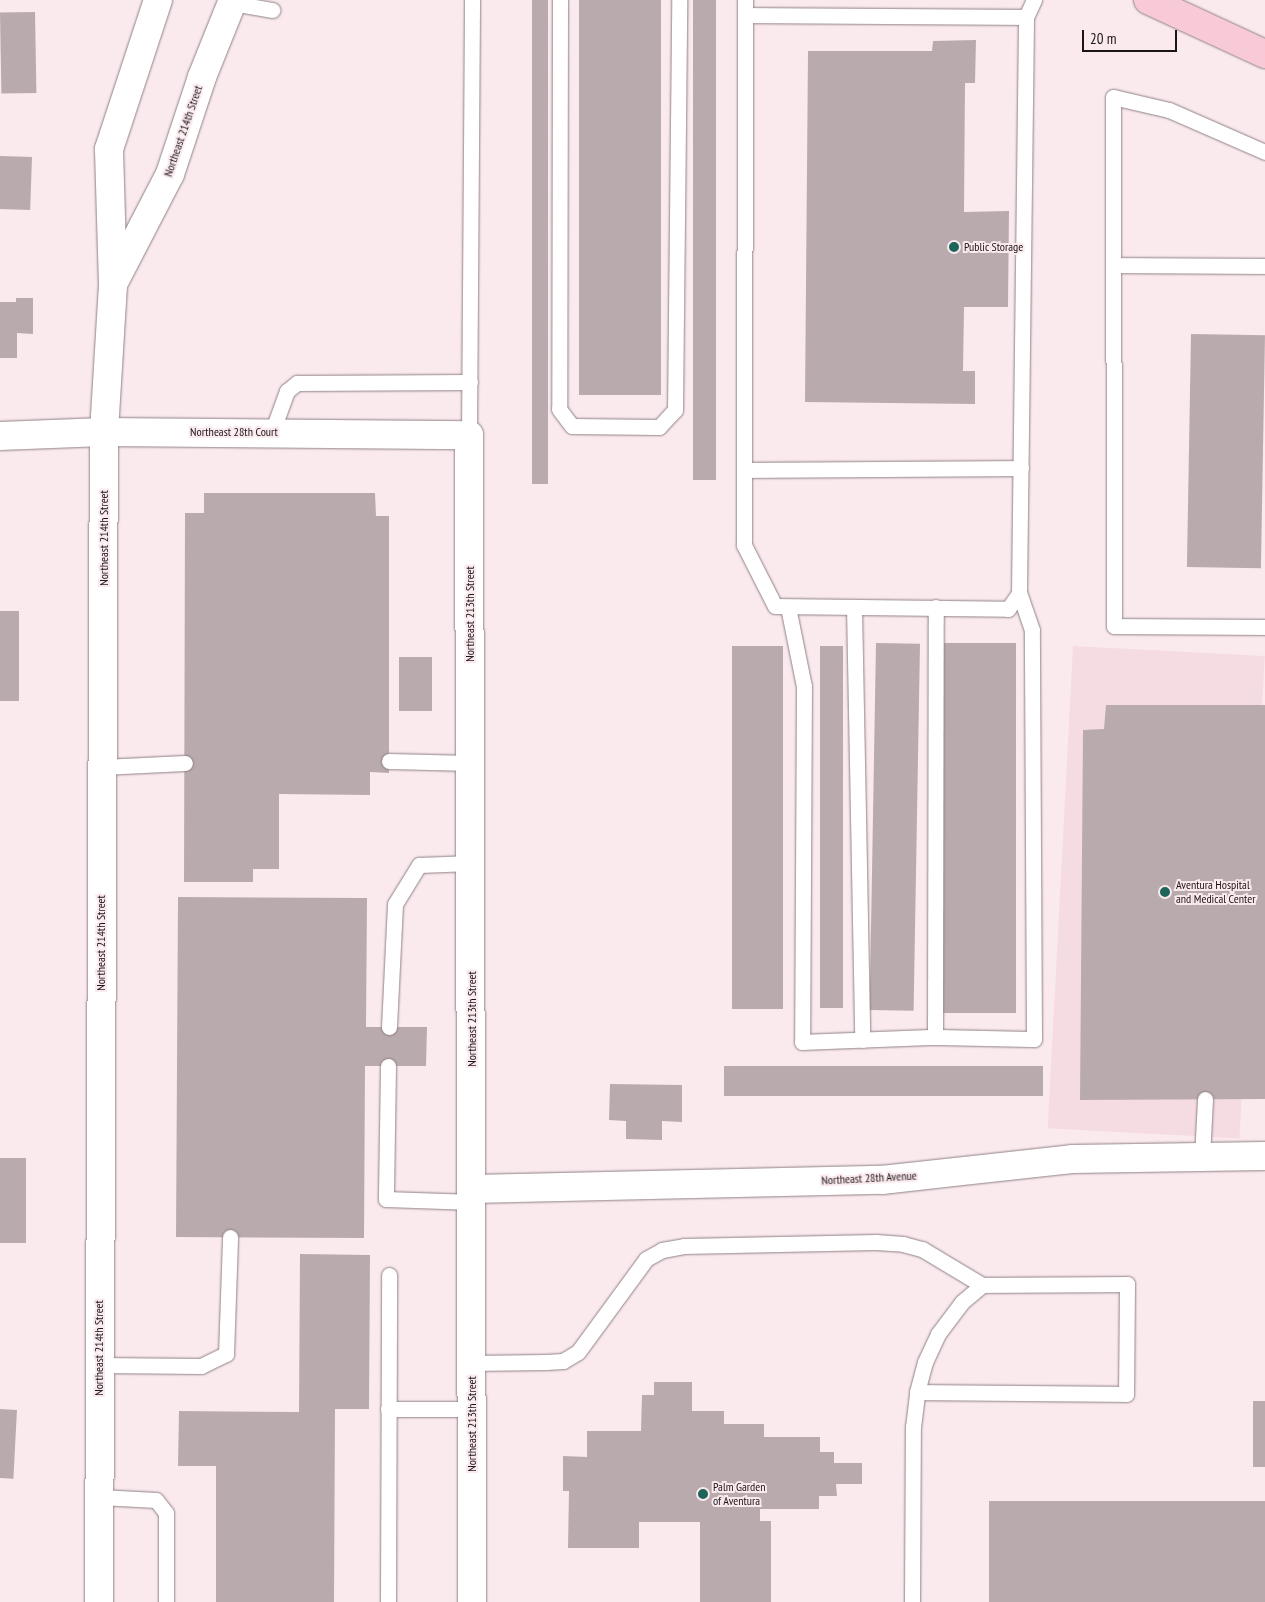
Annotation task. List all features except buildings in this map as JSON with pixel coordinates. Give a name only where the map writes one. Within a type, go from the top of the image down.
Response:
[{"type":"main road","points":[[1148,0],[1265,54]]},
{"type":"street","name":"Northeast 214th Street","points":[[98,1602],[104,432],[113,285],[109,149],[158,0]]},
{"type":"street","name":"Northeast 214th Street","points":[[113,285],[170,174],[202,77],[232,1]]},
{"type":"street","name":"Northeast 28th Court","points":[[0,436],[104,432],[469,435]]},
{"type":"street","name":"Northeast 213th Street","points":[[469,435],[473,1195],[472,1602]]},
{"type":"street","name":"Northeast 28th Avenue","points":[[473,1195],[882,1180],[1072,1159],[1265,1156]]},
{"type":"lane","points":[[469,435],[472,0]]},
{"type":"lane","points":[[560,0],[560,409],[572,426],[649,427],[659,427],[675,410],[679,0]]},
{"type":"lane","points":[[788,607],[804,686],[802,1042],[935,1037],[1034,1039],[1032,630],[1019,593],[1026,17],[1034,0]]},
{"type":"lane","points":[[232,1],[272,10]]},
{"type":"lane","points":[[1019,593],[1008,609],[775,606],[744,546],[746,8],[1026,17]]},
{"type":"lane","points":[[456,36],[472,39]]},
{"type":"lane","points":[[1265,152],[1169,110],[1113,97],[1114,626],[1265,627]]},
{"type":"lane","points":[[1113,265],[1265,266]]},
{"type":"lane","points":[[272,432],[287,391],[297,383],[470,382]]},
{"type":"lane","points":[[745,470],[1021,468]]},
{"type":"lane","points":[[854,607],[862,1040]]},
{"type":"lane","points":[[935,1037],[936,608]]},
{"type":"lane","points":[[389,761],[471,763]]},
{"type":"lane","points":[[102,767],[184,763]]},
{"type":"lane","points":[[389,1027],[395,904],[419,865],[471,863]]},
{"type":"lane","points":[[388,1066],[386,1199],[473,1195]]},
{"type":"lane","points":[[1202,1157],[1205,1099]]},
{"type":"lane","points":[[99,1365],[201,1366],[226,1354],[230,1237]]},
{"type":"lane","points":[[472,1363],[546,1362],[563,1360],[578,1352],[646,1259],[662,1250],[684,1246],[876,1242],[903,1244],[922,1249],[982,1286],[1127,1284],[1126,1394],[917,1392]]},
{"type":"lane","points":[[388,1602],[389,1275]]},
{"type":"lane","points":[[912,1602],[912,1454],[917,1392],[925,1362],[938,1334],[962,1302],[982,1286]]},
{"type":"lane","points":[[388,1409],[472,1409]]},
{"type":"lane","points":[[99,1497],[156,1500],[166,1513],[166,1602]]},
{"type":"shaded area","name":"Aventura Hospital and Medical Center","points":[[1073,646],[1265,656],[1239,1138],[1048,1128]]},
{"type":"place","name":"Public Storage","points":[[954,247]]},
{"type":"place","name":"Aventura Hospital and Medical Center","points":[[1165,892]]},
{"type":"place","name":"Palm Garden of Aventura","points":[[703,1494]]}]
